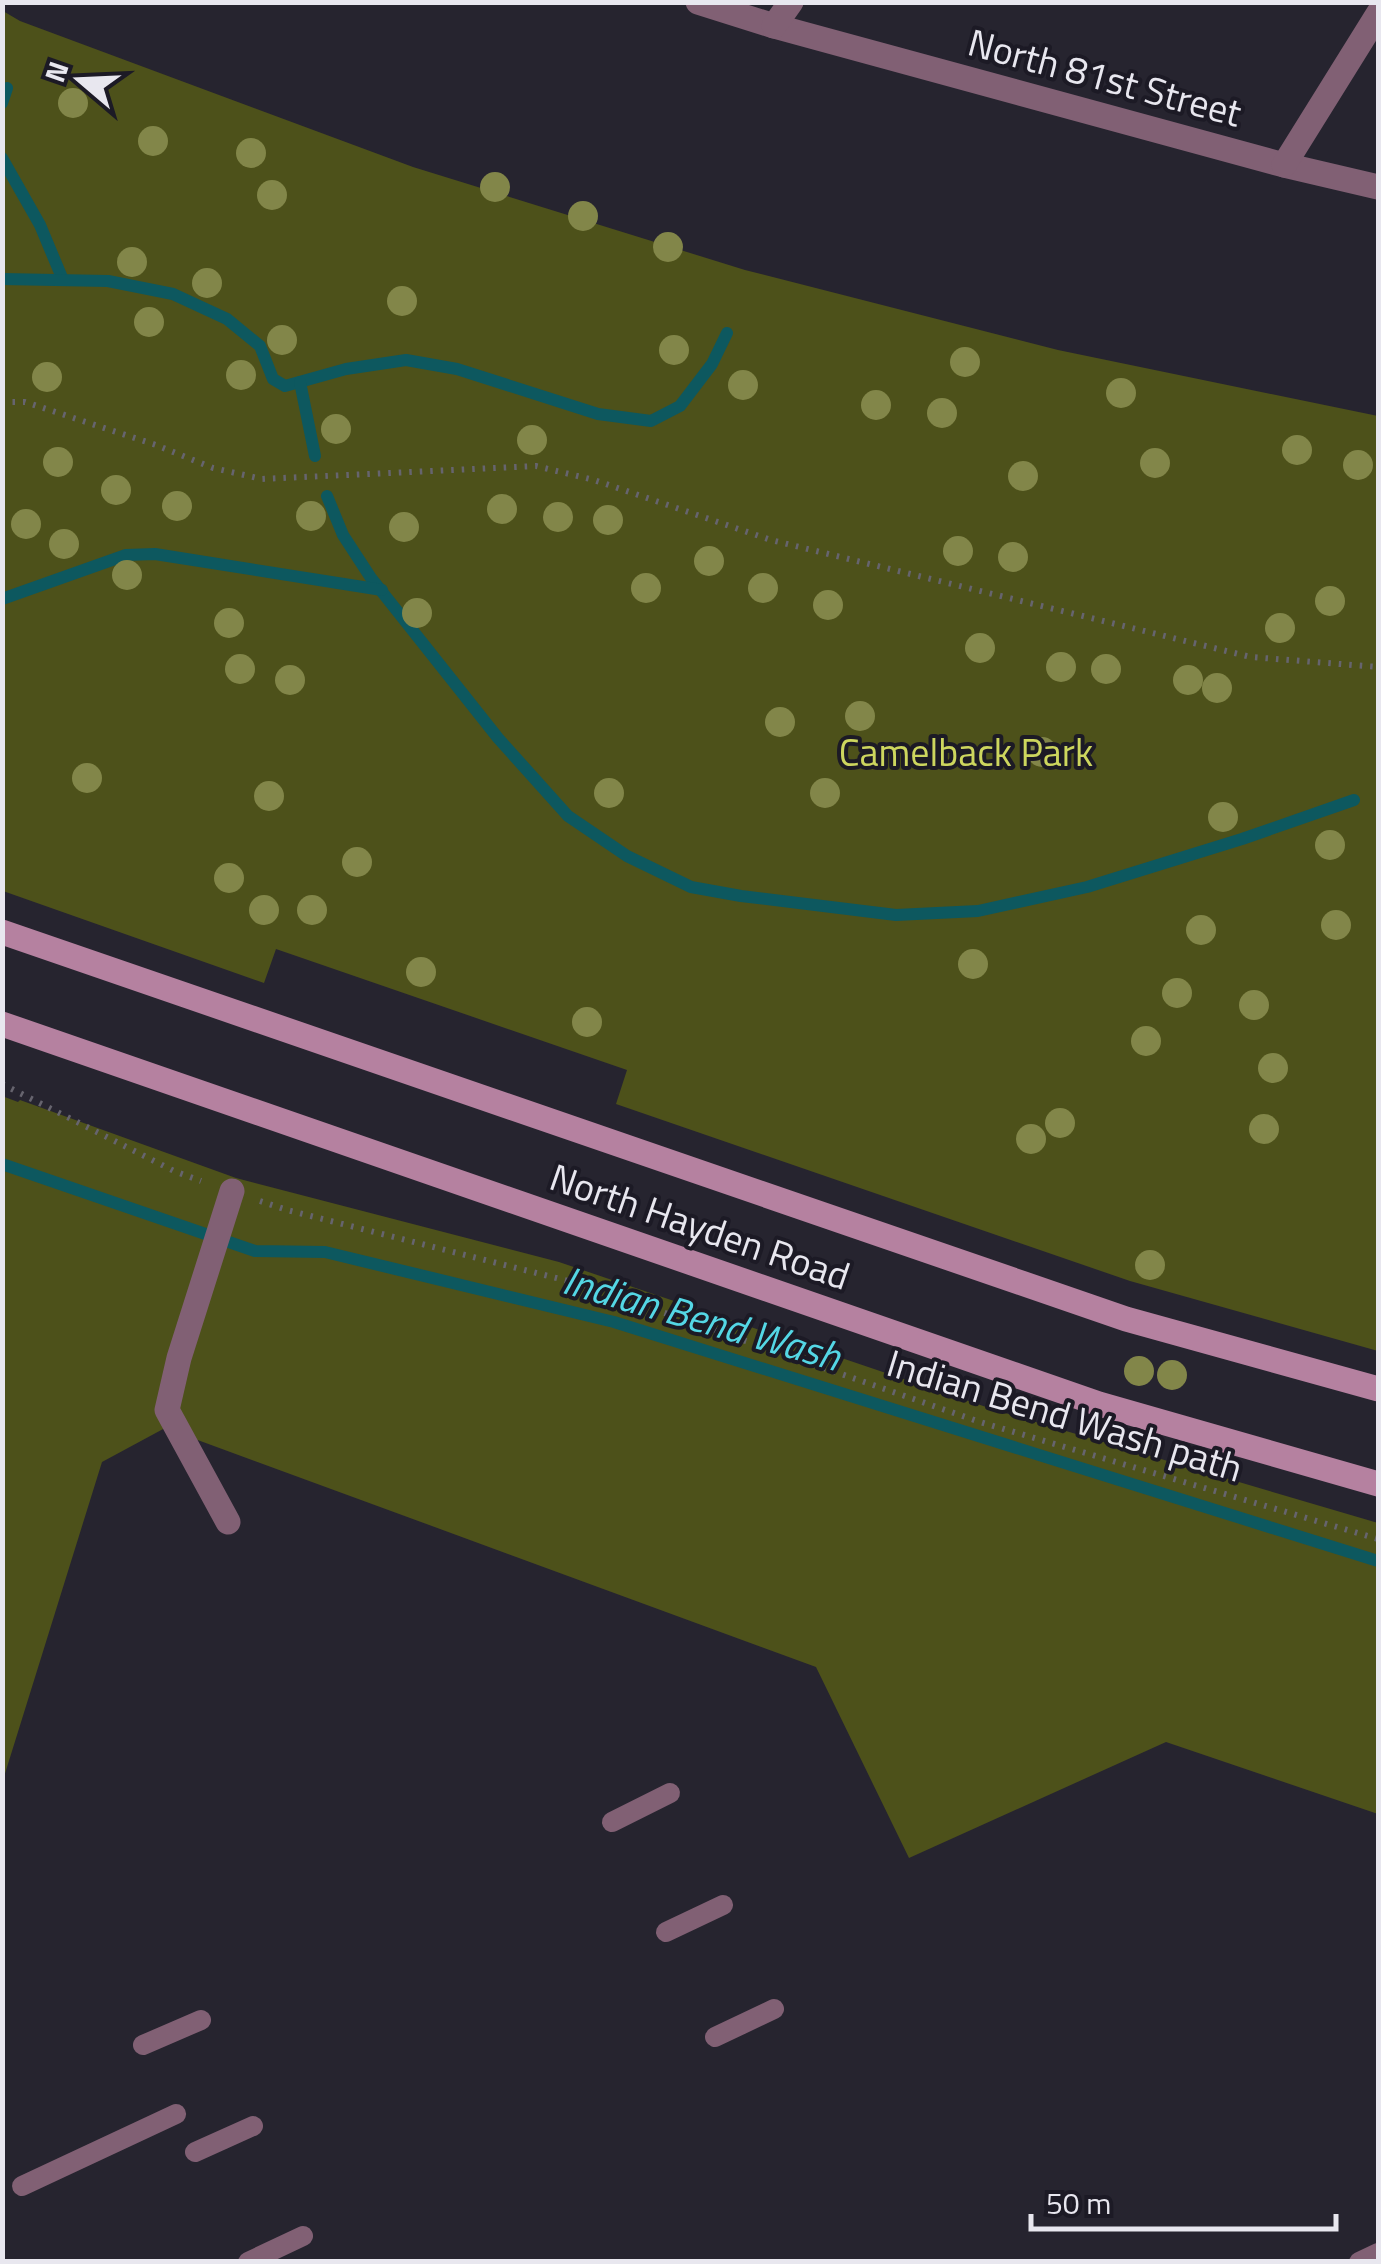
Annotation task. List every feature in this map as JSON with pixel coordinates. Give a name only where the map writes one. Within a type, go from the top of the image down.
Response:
[{"type":"main road","name":"North Hayden Road","points":[[2,932],[1126,1319],[1378,1388]]},
{"type":"main road","name":"North Hayden Road","points":[[2,1024],[1099,1404],[1378,1484]]},
{"type":"street","name":"North 81st Street","points":[[698,2],[1284,166],[1378,186]]},
{"type":"street","points":[[774,26],[792,2]]},
{"type":"street","points":[[1284,166],[1378,14]]},
{"type":"street","points":[[228,1522],[167,1410],[178,1358],[232,1191]]},
{"type":"lane","points":[[612,1822],[670,1793]]},
{"type":"lane","points":[[666,1932],[723,1904]]},
{"type":"lane","points":[[715,2038],[774,2009]]},
{"type":"lane","points":[[143,2046],[201,2020]]},
{"type":"lane","points":[[22,2186],[176,2114]]},
{"type":"lane","points":[[194,2152],[253,2126]]},
{"type":"lane","points":[[248,2262],[304,2236]]},
{"type":"lane","points":[[1359,2262],[1378,2252]]},
{"type":"path","points":[[2,402],[26,402],[156,444],[213,468],[262,480],[536,466],[594,480],[771,540],[1251,657],[1378,667]]},
{"type":"path","name":"Indian Bend Wash path","points":[[2,1084],[174,1171],[286,1210],[584,1286],[980,1422],[1378,1538]]},
{"type":"green space","name":"Camelback Park","points":[[3,11],[20,21],[413,167],[745,270],[1058,350],[1378,416],[1378,1351],[1130,1281],[616,1104],[627,1070],[276,949],[264,983],[3,891]]},
{"type":"green space","points":[[2,1096],[236,1178],[559,1262],[995,1410],[1378,1523],[1378,1814],[1166,1742],[909,1858],[816,1667],[165,1428],[102,1462],[3,1780]]},
{"type":"waterway","points":[[2,103],[7,88]]},
{"type":"waterway","points":[[2,158],[40,225],[63,280]]},
{"type":"waterway","points":[[2,279],[108,281],[173,294],[227,319],[260,346],[273,379],[285,386],[346,369],[406,360],[457,369],[598,414],[651,421],[680,406],[712,364],[727,333]]},
{"type":"waterway","points":[[300,382],[315,456]]},
{"type":"waterway","points":[[327,496],[343,535],[371,578],[498,738],[568,816],[627,856],[691,887],[896,915],[978,911],[1087,887],[1354,800]]},
{"type":"waterway","points":[[2,599],[126,555],[155,554],[382,590]]},
{"type":"waterway","name":"Indian Bend Wash","points":[[2,1164],[255,1251],[325,1252],[614,1322],[1378,1561]]}]
